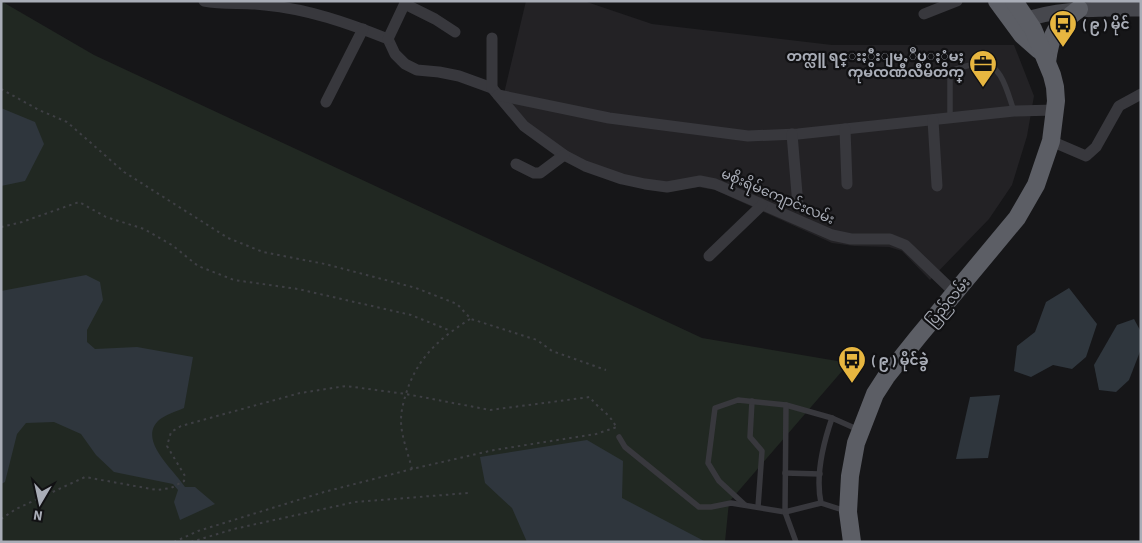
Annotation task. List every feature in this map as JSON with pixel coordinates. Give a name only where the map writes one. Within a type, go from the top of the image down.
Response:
[{"type":"highway","name":"ပြည်လမ်း","points":[[852,542],[848,512],[850,476],[860,431],[875,394],[886,377],[1017,218],[1036,185],[1051,141],[1055,110],[1055,87],[1045,60],[1033,29],[1020,22],[997,1]]},
{"type":"highway","name":"ပြည်လမ်း","points":[[1014,1],[1020,22]]},
{"type":"highway","points":[[1045,60],[1049,43],[1059,24],[1079,9]]},
{"type":"main road","points":[[1020,22],[1079,9],[1141,9]]},
{"type":"street","points":[[204,1],[221,4],[264,4],[311,12],[388,39],[395,54],[405,64],[417,70],[459,76],[495,91],[609,118],[748,136],[792,134],[1014,111],[1055,110]]},
{"type":"street","points":[[924,14],[956,1]]},
{"type":"street","points":[[388,39],[405,3],[455,32]]},
{"type":"street","points":[[326,102],[363,29]]},
{"type":"street","points":[[492,38],[495,91]]},
{"type":"street","name":"မစိုးရိမ်ကျောင်းလမ်း","points":[[495,91],[524,126],[564,155],[585,166],[622,179],[667,187],[700,181],[715,184],[832,235],[851,239],[890,239],[905,245],[956,294]]},
{"type":"street","points":[[1051,141],[1086,156],[1096,147],[1119,106],[1141,94]]},
{"type":"street","points":[[933,120],[937,186]]},
{"type":"street","points":[[845,129],[847,184]]},
{"type":"street","points":[[792,134],[798,206]]},
{"type":"street","points":[[516,164],[534,173],[540,173],[564,155]]},
{"type":"street","points":[[709,256],[762,205]]},
{"type":"lane","points":[[950,118],[950,77],[953,70],[981,63],[992,66],[1000,75],[1014,111]]},
{"type":"lane","points":[[745,505],[718,481],[708,463],[715,408],[738,400],[786,405],[832,418],[860,431]]},
{"type":"lane","points":[[752,401],[750,437],[762,452],[758,507]]},
{"type":"lane","points":[[786,405],[785,512],[796,542]]},
{"type":"lane","points":[[821,503],[819,491],[824,443],[832,418]]},
{"type":"lane","points":[[619,437],[624,447],[699,506],[711,507],[731,503],[785,512],[821,503],[848,512]]},
{"type":"lane","points":[[785,473],[820,474]]},
{"type":"path","points":[[1,89],[39,110],[67,122],[124,172],[228,238],[263,252],[324,264],[416,288],[457,304],[471,319],[537,340],[552,351],[606,370]]},
{"type":"path","points":[[1,227],[22,222],[79,202],[106,217],[144,229],[172,245],[198,266],[234,280],[298,288],[411,315],[451,331]]},
{"type":"path","points":[[412,469],[401,420],[406,394],[414,372],[420,362],[451,331],[471,319]]},
{"type":"path","points":[[1,519],[16,509],[85,477],[157,490],[171,488],[184,481],[184,476],[167,446],[171,432],[181,426],[300,393],[346,386],[406,394],[490,410],[590,396],[596,405],[611,416],[619,437]]},
{"type":"path","points":[[174,542],[198,531],[306,498],[412,469],[494,450],[596,434],[616,426]]},
{"type":"path","points":[[192,542],[234,529],[355,502],[469,493]]},
{"type":"shaded area","points":[[1,1],[94,55],[702,338],[849,363],[729,502],[725,542],[1,542]]},
{"type":"shaded area","points":[[526,1],[584,1],[652,24],[832,45],[1014,45],[1034,96],[1027,136],[1012,185],[989,219],[930,280],[902,251],[889,247],[832,243],[715,190],[698,187],[670,190],[586,168],[501,106]]},
{"type":"shaded area","points":[[1,108],[35,122],[44,144],[25,181],[1,186]]},
{"type":"shaded area","points":[[86,275],[100,282],[103,300],[87,330],[87,342],[95,349],[137,347],[193,357],[184,408],[159,420],[153,428],[152,437],[160,455],[185,487],[195,487],[215,504],[180,520],[174,502],[178,490],[173,484],[114,472],[96,455],[81,434],[54,422],[26,423],[17,434],[5,482],[1,484],[1,291]]},
{"type":"shaded area","points":[[1069,288],[1097,324],[1086,357],[1072,369],[1053,365],[1031,377],[1014,371],[1017,346],[1035,332],[1046,302]]},
{"type":"shaded area","points":[[1134,319],[1141,332],[1141,349],[1129,380],[1116,392],[1099,390],[1094,365],[1117,325]]},
{"type":"shaded area","points":[[1000,395],[988,458],[956,459],[970,397]]},
{"type":"shaded area","points":[[587,440],[623,461],[622,498],[706,542],[527,542],[512,508],[485,483],[480,457]]},
{"type":"place","name":"( ၉ ) မိုင်","points":[[1063,48]]},
{"type":"place","name":"တက္လူ ရင္းႏွီးျမႇဳပ္ႏွံမႈ ကုမၸဏီလီမိတက္","points":[[983,88]]},
{"type":"place","name":"( ၉ ) မိုင်ခွဲ","points":[[852,384]]}]
